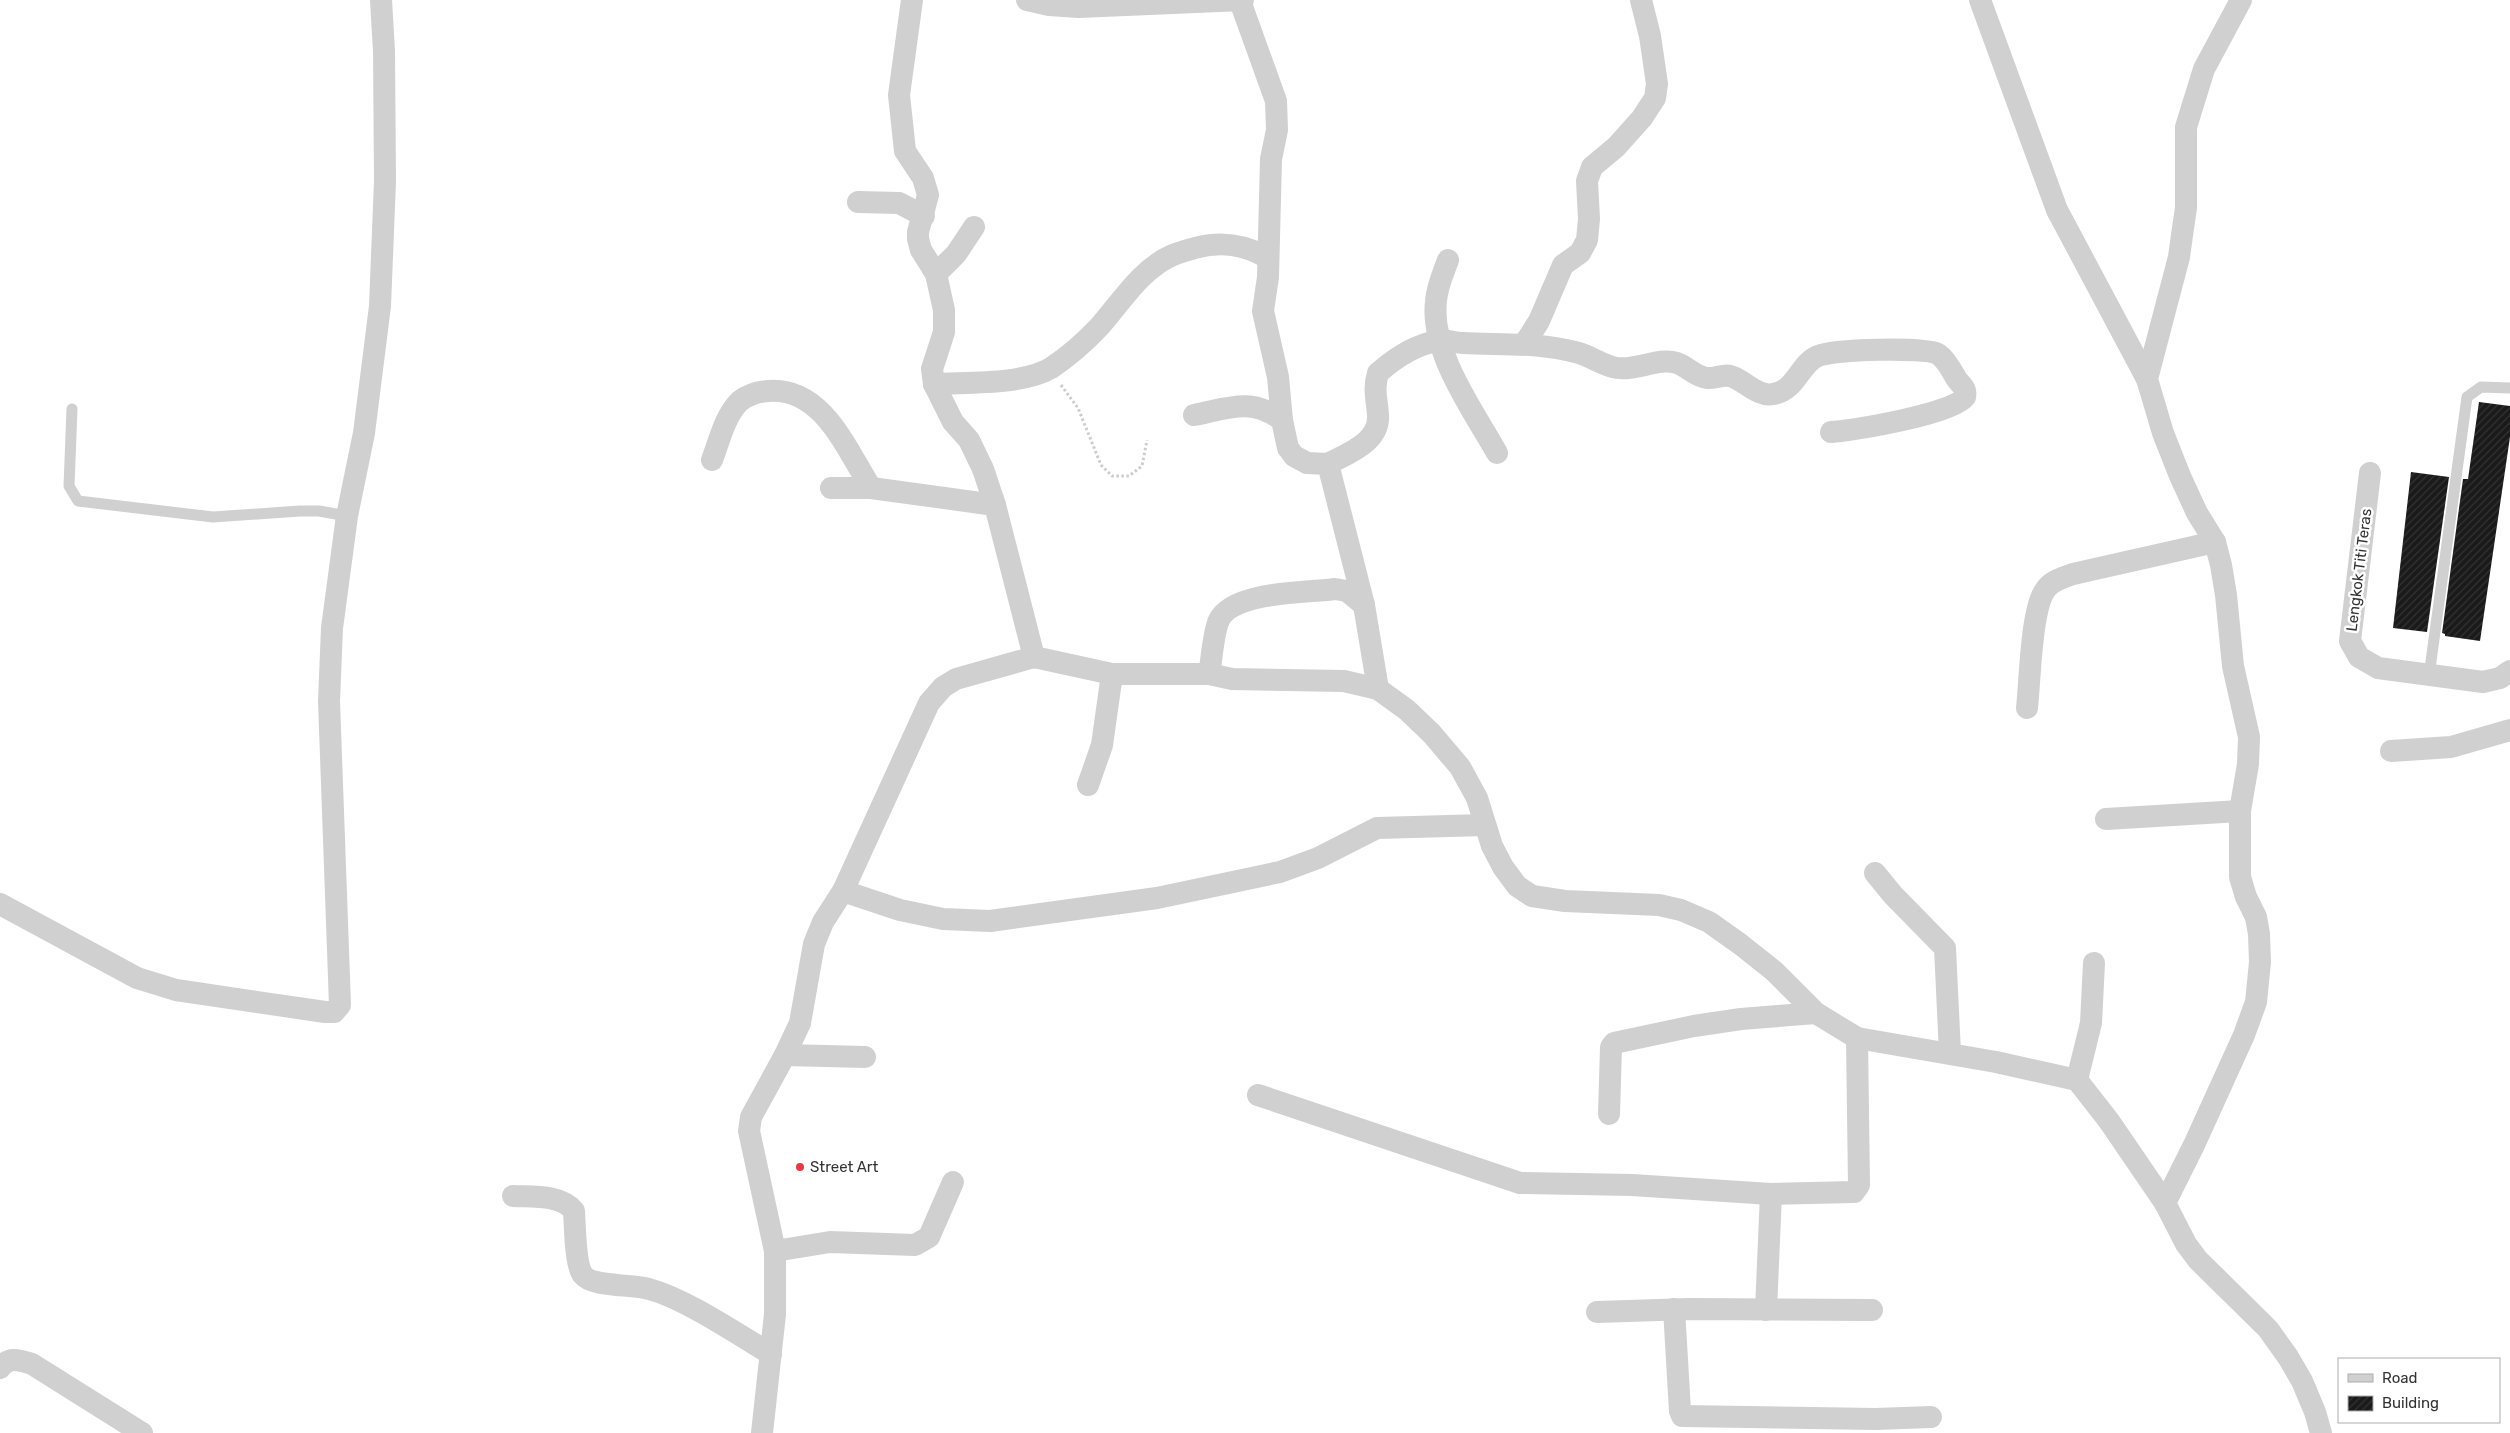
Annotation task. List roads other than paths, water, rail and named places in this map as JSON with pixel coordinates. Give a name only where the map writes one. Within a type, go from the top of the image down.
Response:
[{"type":"street","points":[[0,904],[137,978],[168,988],[325,1012],[338,1010],[340,1005],[329,701],[332,628],[348,516],[364,433],[380,306],[385,181],[384,51],[381,0]]},
{"type":"street","points":[[912,0],[899,95],[905,151],[923,178],[928,195],[924,216],[918,232],[918,239],[921,250],[936,274],[944,310],[944,332],[932,370],[934,384],[953,422],[976,452],[995,505],[1034,657]]},
{"type":"street","points":[[1027,0],[1049,5],[1079,7],[1242,0],[1276,101],[1278,115],[1277,130],[1270,159],[1268,277],[1263,311],[1278,378],[1282,420],[1288,448],[1294,456],[1307,463],[1328,464],[1366,442],[1377,430],[1378,416],[1374,394],[1378,373],[1410,350],[1438,340],[1458,343],[1525,343],[1579,353],[1600,360],[1609,366],[1628,369],[1656,363],[1677,364],[1695,375],[1710,379],[1732,376],[1760,392],[1773,394],[1794,382],[1810,361],[1817,356],[1831,352],[1880,350],[1928,352],[1940,355],[1966,391],[1962,402],[1956,405],[1891,423],[1831,432]]},
{"type":"street","points":[[1525,343],[1539,321],[1563,265],[1580,252],[1586,240],[1589,219],[1587,181],[1592,167],[1616,148],[1642,118],[1655,98],[1657,84],[1650,36],[1641,0]]},
{"type":"street","points":[[1980,0],[2057,210],[2147,378],[2163,433],[2180,476],[2197,513],[2215,542],[2226,595],[2233,666],[2249,737],[2248,764],[2240,812],[2240,876],[2246,897],[2256,917],[2259,934],[2260,962],[2256,1002],[2198,1137],[2165,1203]]},
{"type":"street","points":[[2147,378],[2179,256],[2186,208],[2186,127],[2204,69],[2241,0]]},
{"type":"street","points":[[858,202],[899,203],[924,216]]},
{"type":"street","points":[[936,274],[956,254],[974,227]]},
{"type":"street","points":[[934,384],[1021,378],[1049,369],[1076,350],[1152,268],[1173,255],[1209,244],[1230,244],[1253,250],[1268,258]]},
{"type":"street","points":[[1448,260],[1436,301],[1438,340],[1459,386],[1497,453]]},
{"type":"street","points":[[712,460],[729,418],[739,402],[753,392],[777,390],[806,399],[826,417],[871,488]]},
{"type":"street","points":[[1194,415],[1248,404],[1268,410],[1282,420]]},
{"type":"street","points":[[1328,464],[1364,605],[1378,689]]},
{"type":"street","name":"Lengkok Titi Teras","points":[[2370,473],[2350,641],[2359,657],[2378,668],[2483,682],[2500,678],[2510,671]]},
{"type":"street","points":[[831,488],[871,488],[995,505]]},
{"type":"street","points":[[2027,708],[2034,634],[2042,595],[2046,587],[2073,574],[2215,542]]},
{"type":"street","points":[[1209,674],[1219,620],[1235,604],[1248,599],[1335,589],[1347,591],[1364,605]]},
{"type":"street","points":[[762,1433],[775,1314],[775,1251],[750,1131],[751,1117],[800,1023],[814,944],[823,922],[843,891],[929,703],[943,687],[956,679],[1034,657],[1112,674],[1209,674],[1232,679],[1344,681],[1378,689],[1413,716],[1460,767],[1477,798],[1492,846],[1503,867],[1517,886],[1532,896],[1565,901],[1659,905],[1681,910],[1709,922],[1740,944],[1774,971],[1816,1013],[1857,1038],[1950,1053],[2077,1080],[2109,1122],[2165,1203],[2186,1244],[2198,1260],[2268,1329],[2288,1357],[2306,1389],[2321,1433]]},
{"type":"street","points":[[1088,785],[1102,745],[1112,674]]},
{"type":"street","points":[[2390,751],[2451,747],[2510,730]]},
{"type":"street","points":[[2106,819],[2240,812]]},
{"type":"street","points":[[843,891],[900,910],[943,919],[990,921],[1157,898],[1280,872],[1318,858],[1377,828],[1485,825]]},
{"type":"street","points":[[1875,872],[1893,895],[1945,948],[1950,1053]]},
{"type":"street","points":[[2077,1080],[2091,1023],[2094,963]]},
{"type":"street","points":[[1609,1114],[1611,1047],[1614,1043],[1722,1022],[1816,1013]]},
{"type":"street","points":[[1258,1095],[1520,1184],[1632,1185],[1771,1194],[1854,1192],[1859,1186],[1857,1038]]},
{"type":"street","points":[[785,1055],[865,1057]]},
{"type":"street","points":[[775,1251],[830,1242],[916,1245],[929,1237],[953,1182]]},
{"type":"street","points":[[1766,1310],[1771,1194]]},
{"type":"street","points":[[513,1196],[556,1200],[569,1205],[574,1211],[581,1271],[585,1277],[594,1282],[625,1284],[661,1293],[771,1354]]},
{"type":"street","points":[[1674,1309],[1680,1411],[1682,1416],[1876,1419],[1931,1417]]},
{"type":"street","points":[[1597,1312],[1674,1309],[1872,1310]]},
{"type":"street","points":[[0,1368],[10,1360],[18,1359],[32,1364],[142,1433]]},
{"type":"lane","points":[[2429,676],[2467,398],[2481,386],[2510,388]]},
{"type":"lane","points":[[72,409],[69,486],[78,501],[213,517],[300,511],[320,511],[348,516]]},
{"type":"place","name":"Street Art","points":[[800,1167]]}]
